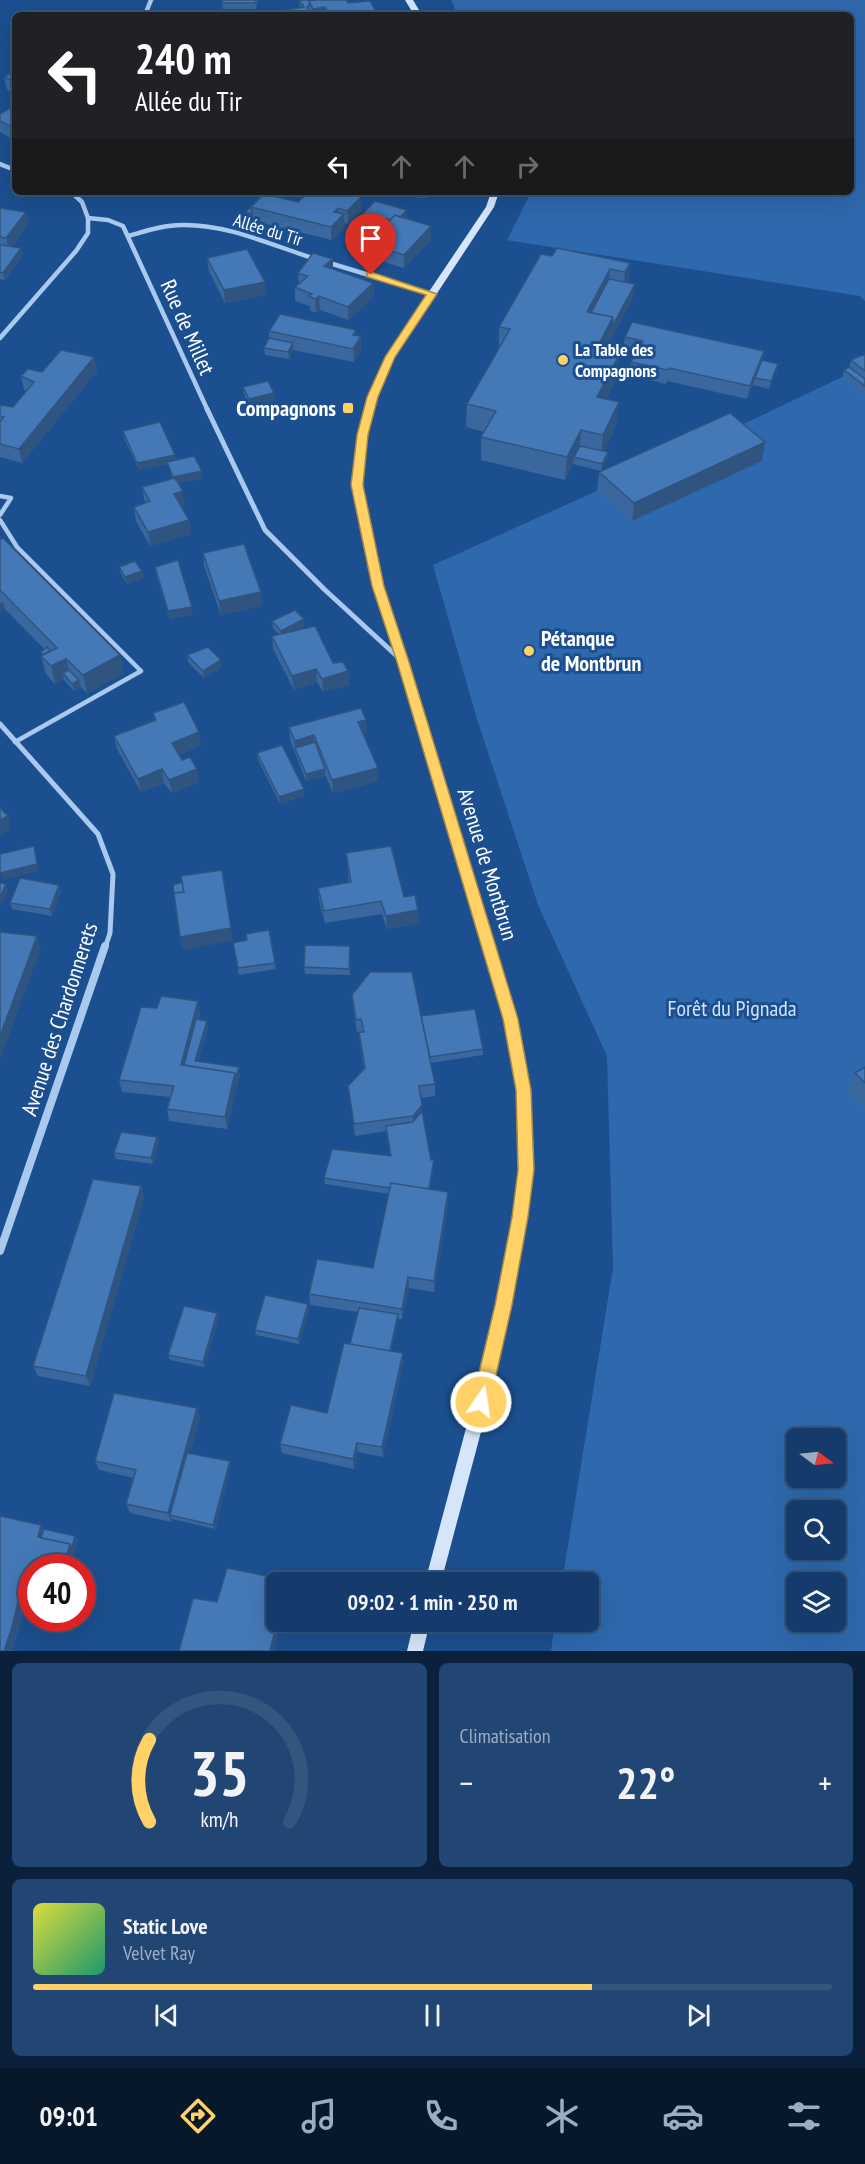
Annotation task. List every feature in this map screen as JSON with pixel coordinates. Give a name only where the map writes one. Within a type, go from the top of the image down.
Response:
[{"type":"street","points":[[0,338],[76,251],[88,233],[88,218],[82,202],[74,195]]},
{"type":"street","name":"Avenue de Montbrun","points":[[436,1572],[504,1305],[526,1170],[524,1090],[511,1019],[378,586],[357,485],[363,435],[373,397],[390,357],[490,207],[494,195]]},
{"type":"street","name":"Rue de Millet","points":[[88,218],[108,220],[123,226],[243,489],[266,530],[324,589],[403,662]]},
{"type":"street","name":"Allée du Tir","points":[[128,236],[160,228],[189,225],[216,229],[432,294]]},
{"type":"street","name":"Avenue des Chardonnerets","points":[[0,724],[98,834],[113,874],[110,933],[0,1251]]},
{"type":"street","points":[[414,1651],[419,1632]]},
{"type":"lane","points":[[0,496],[11,498],[0,515]]},
{"type":"lane","points":[[0,520],[17,547],[141,671],[15,742]]},
{"type":"green space","points":[[451,0],[865,0],[865,301],[860,296],[507,240],[530,195],[854,195],[854,12],[457,12]]},
{"type":"green space","name":"Forêt du Pignada","points":[[865,366],[865,1651],[551,1651],[554,1632],[599,1632],[599,1572],[564,1572],[613,1268],[607,1056],[538,905],[477,719],[433,565],[727,432]]},
{"type":"building","points":[[223,0],[256,0],[256,3],[222,3]]},
{"type":"building","points":[[299,0],[316,0],[309,1],[307,7],[310,12],[272,12],[304,7]]},
{"type":"building","points":[[346,0],[348,3],[370,1],[376,12],[328,12],[325,7],[313,9],[309,1]]},
{"type":"building","points":[[12,73],[12,81],[4,77]]},
{"type":"building","points":[[12,107],[12,127],[0,121],[0,114]]},
{"type":"building","points":[[263,195],[298,202],[306,195],[356,195],[361,197],[347,211],[338,208],[334,212],[344,214],[331,227],[251,207]]},
{"type":"building","points":[[259,198],[251,207],[252,214],[246,212]]},
{"type":"building","points":[[375,201],[407,210],[400,217],[395,215],[390,220],[383,218],[374,226],[356,221]]},
{"type":"building","points":[[0,208],[26,212],[6,238],[0,237]]},
{"type":"building","points":[[395,215],[431,226],[404,255],[367,243]]},
{"type":"building","points":[[1,245],[21,248],[3,273],[0,272]]},
{"type":"building","points":[[557,248],[630,263],[625,272],[610,269],[587,312],[613,317],[597,348],[620,353],[597,397],[619,402],[603,435],[581,430],[567,457],[481,437],[496,411],[467,404],[510,329],[499,327],[541,254],[552,256]]},
{"type":"building","points":[[247,249],[265,282],[224,290],[207,258]]},
{"type":"building","points":[[313,253],[333,259],[324,266],[373,283],[348,307],[319,296],[315,299],[309,296],[312,294],[295,287],[308,276],[298,273]]},
{"type":"building","points":[[609,279],[635,284],[612,327],[613,317],[591,313]]},
{"type":"building","points":[[280,314],[356,330],[353,335],[361,336],[353,349],[269,331]]},
{"type":"building","points":[[632,322],[764,351],[750,386],[631,362],[643,341],[625,337]]},
{"type":"building","points":[[269,338],[293,343],[288,352],[264,348]]},
{"type":"building","points":[[61,350],[94,357],[19,449],[0,444],[0,422],[4,417],[0,416],[0,405],[13,407],[34,382],[21,376],[28,369],[42,372]]},
{"type":"building","points":[[865,354],[865,371],[851,360]]},
{"type":"building","points":[[762,360],[778,364],[771,381],[755,378]]},
{"type":"building","points":[[849,367],[865,379],[865,386],[844,370]]},
{"type":"building","points":[[268,381],[274,393],[249,399],[243,387]]},
{"type":"building","points":[[730,413],[765,442],[634,503],[599,472]]},
{"type":"building","points":[[160,422],[175,455],[137,463],[123,431]]},
{"type":"building","points":[[580,446],[608,452],[602,464],[574,457]]},
{"type":"building","points":[[194,456],[202,471],[173,477],[167,462]]},
{"type":"building","points":[[175,478],[183,491],[174,494],[189,520],[148,532],[134,507],[150,501],[142,487]]},
{"type":"building","points":[[3,538],[120,655],[83,675],[66,659],[51,666],[41,656],[57,648],[0,590],[0,540]]},
{"type":"building","points":[[244,544],[261,592],[219,601],[203,553]]},
{"type":"building","points":[[178,560],[192,607],[168,611],[155,567]]},
{"type":"building","points":[[135,561],[142,571],[125,577],[119,567]]},
{"type":"building","points":[[295,610],[304,619],[281,631],[272,621]]},
{"type":"building","points":[[315,626],[333,663],[343,662],[348,671],[322,679],[316,669],[292,676],[272,636]]},
{"type":"building","points":[[47,647],[50,651],[44,654],[41,652]]},
{"type":"building","points":[[208,647],[221,660],[203,671],[187,655]]},
{"type":"building","points":[[69,670],[79,680],[72,684],[63,673]]},
{"type":"building","points":[[184,702],[199,732],[172,743],[182,760],[190,757],[197,769],[169,780],[162,769],[138,779],[114,736],[156,720],[153,713]]},
{"type":"building","points":[[361,708],[366,720],[358,722],[378,768],[332,780],[314,735],[295,741],[289,727]]},
{"type":"building","points":[[315,742],[325,769],[306,774],[295,748]]},
{"type":"building","points":[[282,745],[304,789],[279,797],[257,753]]},
{"type":"building","points":[[0,808],[8,816],[0,820]]},
{"type":"building","points":[[34,846],[37,864],[0,873],[0,854]]},
{"type":"building","points":[[391,846],[404,897],[415,895],[418,910],[386,916],[381,901],[324,911],[318,888],[351,882],[346,853]]},
{"type":"building","points":[[222,870],[231,928],[180,937],[174,893],[184,892],[181,876]]},
{"type":"building","points":[[20,878],[59,885],[50,909],[10,903]]},
{"type":"building","points":[[182,882],[184,892],[174,893],[173,885]]},
{"type":"building","points":[[0,883],[6,884],[0,898]]},
{"type":"building","points":[[269,930],[275,963],[238,968],[233,943],[247,940],[246,934]]},
{"type":"building","points":[[0,932],[37,936],[0,1036]]},
{"type":"building","points":[[305,945],[350,946],[349,969],[304,967]]},
{"type":"building","points":[[370,972],[412,972],[435,1084],[419,1086],[422,1105],[413,1116],[354,1124],[348,1086],[365,1068],[359,1032],[364,1032],[361,1019],[356,1020],[352,995]]},
{"type":"building","points":[[161,996],[198,1001],[181,1065],[235,1073],[225,1117],[167,1109],[174,1086],[119,1080],[141,1007],[157,1008]]},
{"type":"building","points":[[475,1009],[483,1049],[430,1057],[421,1016]]},
{"type":"building","points":[[196,1019],[207,1021],[195,1061],[239,1067],[236,1078],[235,1073],[184,1065]]},
{"type":"building","points":[[865,1067],[865,1083],[855,1073]]},
{"type":"building","points":[[422,1111],[431,1160],[434,1160],[429,1189],[391,1183],[390,1188],[324,1178],[332,1149],[391,1156],[386,1126],[413,1122]]},
{"type":"building","points":[[121,1132],[157,1137],[151,1158],[114,1153]]},
{"type":"building","points":[[93,1179],[141,1186],[86,1376],[33,1366]]},
{"type":"building","points":[[391,1183],[448,1192],[434,1281],[408,1277],[402,1309],[309,1294],[317,1259],[373,1268]]},
{"type":"building","points":[[265,1295],[308,1304],[298,1339],[255,1330]]},
{"type":"building","points":[[184,1306],[217,1313],[203,1362],[168,1355]]},
{"type":"building","points":[[359,1308],[398,1314],[390,1351],[350,1344]]},
{"type":"building","points":[[344,1343],[403,1353],[382,1447],[357,1443],[353,1459],[280,1444],[291,1405],[327,1413]]},
{"type":"building","points":[[114,1393],[197,1408],[168,1513],[126,1504],[136,1470],[95,1461]]},
{"type":"building","points":[[187,1453],[230,1461],[213,1525],[170,1515]]},
{"type":"building","points":[[0,1516],[41,1525],[38,1537],[70,1544],[67,1554],[18,1554],[18,1602],[4,1651],[0,1651]]},
{"type":"building","points":[[44,1529],[75,1536],[72,1548],[70,1544],[41,1538]]},
{"type":"building","points":[[227,1568],[266,1576],[266,1632],[275,1632],[270,1651],[179,1651],[193,1598],[217,1602]]},
{"type":"place","name":"La Table des Compagnons","points":[[563,360]]},
{"type":"place","name":"Compagnons","points":[[348,408]]},
{"type":"place","name":"Pétanque de Montbrun","points":[[529,651]]},
{"type":"route","points":[[371,275],[432,294],[390,357],[373,397],[363,435],[357,485],[378,586],[511,1019],[524,1090],[526,1170],[520,1217],[504,1305],[481,1402]]}]
